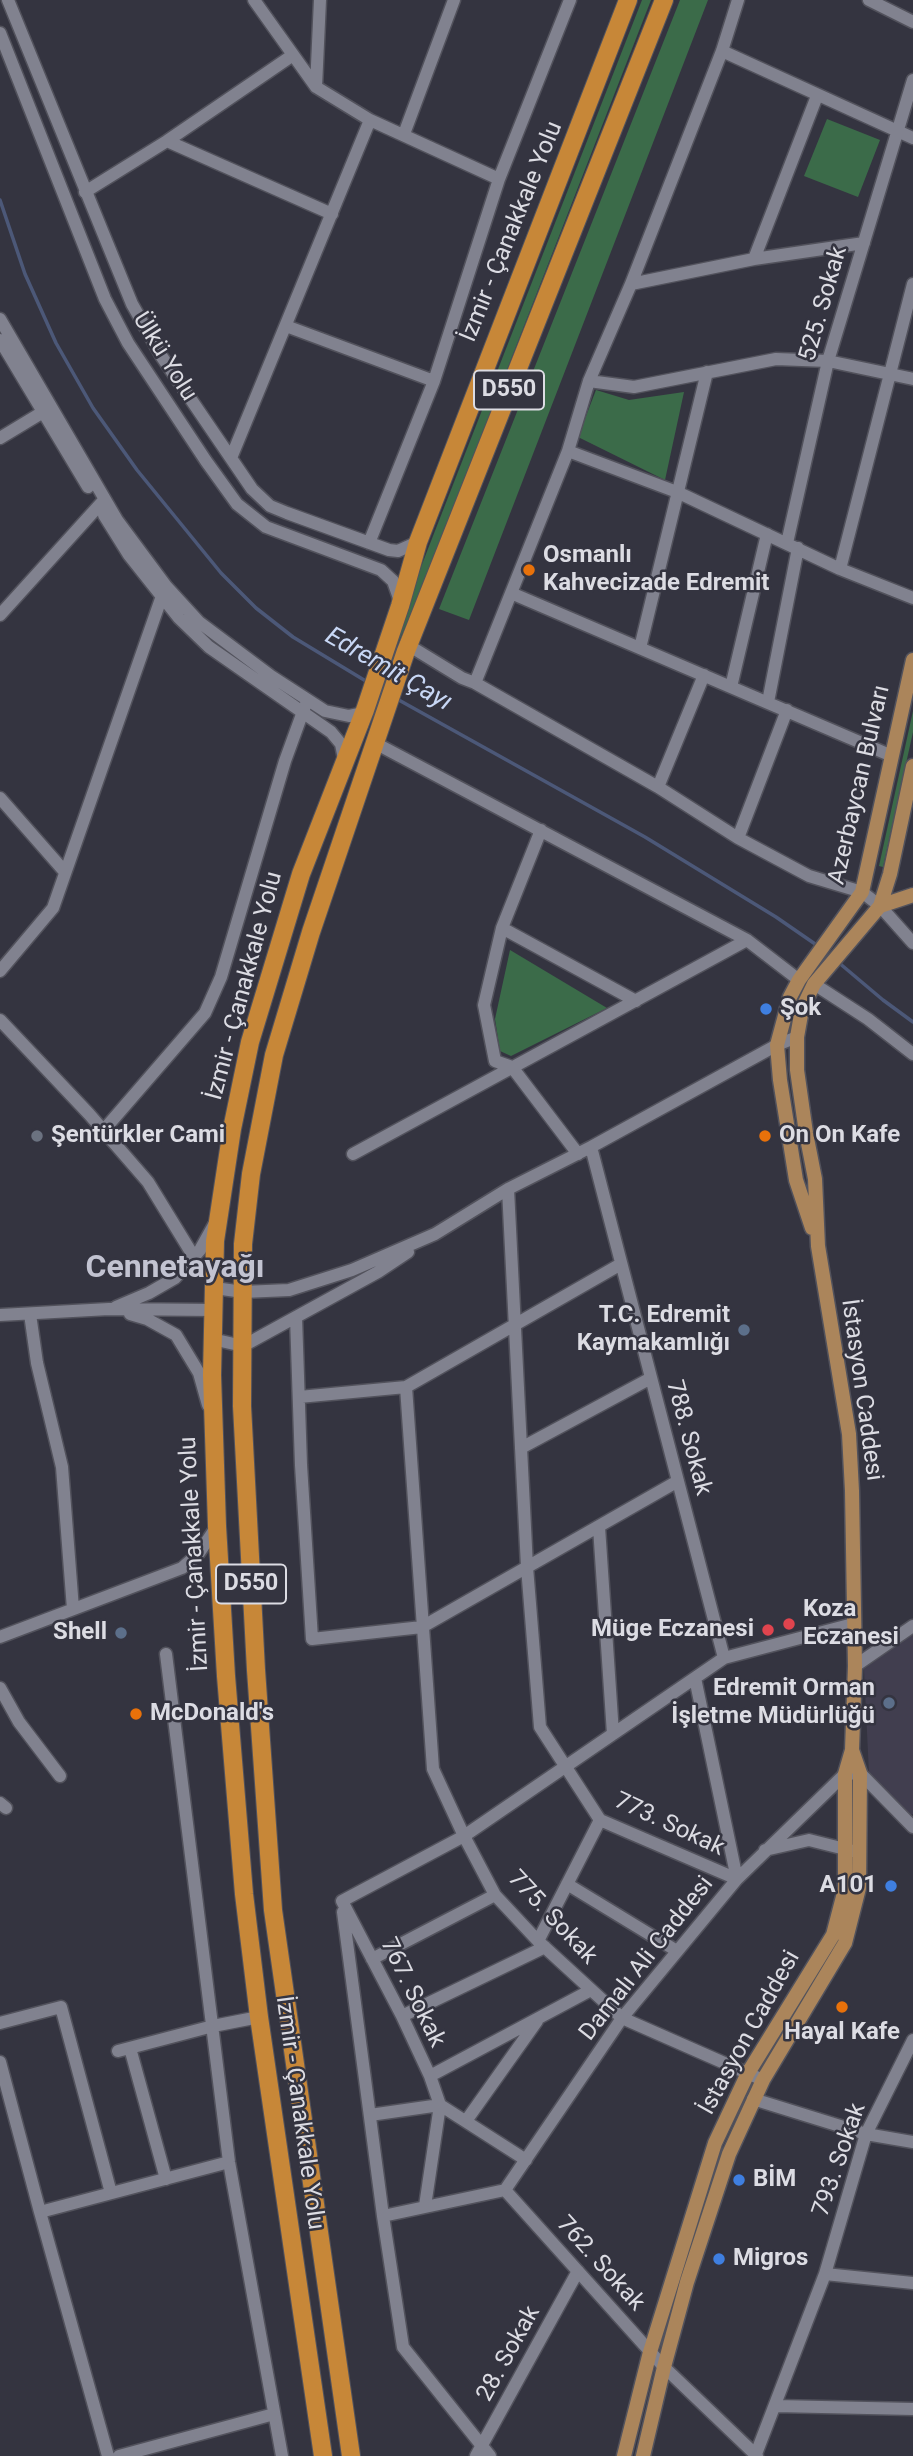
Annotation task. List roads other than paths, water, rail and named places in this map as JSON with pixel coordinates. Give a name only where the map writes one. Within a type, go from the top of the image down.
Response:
[{"type":"highway","name":"İzmir - Çanakkale Yolu","points":[[323,2456],[259,2017],[244,1894],[217,1526],[212,1339],[215,1241],[232,1129],[250,1042],[300,874],[366,709],[418,542],[628,0]]},
{"type":"highway","name":"İzmir - Çanakkale Yolu","points":[[351,2456],[273,1910],[247,1528],[241,1394],[243,1244],[250,1186],[274,1055],[311,932],[407,648],[664,0]]},
{"type":"main road","name":"Azerbaycan Bulvarı","points":[[803,975],[862,892],[913,660]]},
{"type":"main road","name":"Azerbaycan Bulvarı","points":[[817,981],[880,906],[890,874],[913,766]]},
{"type":"main road","points":[[880,906],[913,895]]},
{"type":"main road","name":"İstasyon Caddesi","points":[[803,975],[790,997],[777,1045],[796,1180],[818,1246]]},
{"type":"main road","name":"İstasyon Caddesi","points":[[643,2456],[687,2282],[729,2154],[763,2080],[845,1942],[859,1888],[845,1774],[852,1750],[855,1666],[849,1434],[818,1246],[815,1179],[797,1070],[797,1037],[802,1009],[817,981]]},
{"type":"main road","name":"İstasyon Caddesi","points":[[624,2456],[650,2352],[715,2143],[748,2073],[833,1935],[853,1851],[860,1773],[852,1750]]},
{"type":"street","name":"Ülkü Yolu","points":[[8,0],[137,313],[162,357],[252,489],[270,506],[369,543],[398,551],[418,542]]},
{"type":"street","points":[[254,0],[316,87],[370,120],[499,179]]},
{"type":"street","points":[[316,87],[320,0]]},
{"type":"street","points":[[404,134],[454,0]]},
{"type":"street","points":[[369,543],[434,381],[499,179],[570,0]]},
{"type":"street","points":[[475,682],[568,451],[589,381],[631,284],[722,51],[738,0]]},
{"type":"street","points":[[869,0],[913,22]]},
{"type":"street","name":"Ülkü Yolu","points":[[0,33],[105,299],[128,343],[206,461],[237,504],[266,527],[387,574],[398,592],[400,606]]},
{"type":"street","points":[[722,51],[913,138]]},
{"type":"street","points":[[85,192],[167,141],[293,55]]},
{"type":"street","name":"525. Sokak","points":[[768,702],[793,546],[828,361],[913,80]]},
{"type":"street","points":[[754,260],[817,96]]},
{"type":"street","points":[[231,458],[370,120]]},
{"type":"street","points":[[167,141],[332,214]]},
{"type":"street","points":[[631,284],[754,260],[864,243]]},
{"type":"street","points":[[840,569],[913,284]]},
{"type":"street","points":[[0,319],[47,410]]},
{"type":"street","points":[[286,326],[434,381]]},
{"type":"street","points":[[0,340],[47,410],[129,555],[199,622],[305,705],[341,744],[344,764]]},
{"type":"street","points":[[589,381],[634,387],[776,359],[828,361],[913,379]]},
{"type":"street","points":[[640,648],[707,372]]},
{"type":"street","points":[[0,438],[47,410]]},
{"type":"street","points":[[568,451],[677,492],[840,569],[913,598]]},
{"type":"street","points":[[0,615],[102,503]]},
{"type":"street","points":[[731,687],[767,534]]},
{"type":"street","points":[[0,971],[52,908],[164,591]]},
{"type":"street","points":[[511,593],[892,756]]},
{"type":"street","points":[[407,648],[461,678],[475,682],[658,787],[738,838],[808,876],[862,892],[880,906],[913,943]]},
{"type":"street","points":[[658,787],[704,675]]},
{"type":"street","points":[[305,705],[349,716],[366,709]]},
{"type":"street","points":[[103,1131],[205,1013],[221,977],[285,761],[305,705]]},
{"type":"street","points":[[738,838],[787,710]]},
{"type":"street","points":[[375,744],[747,940],[803,975]]},
{"type":"street","points":[[0,797],[65,872]]},
{"type":"street","points":[[541,830],[502,928],[484,1005],[495,1061],[512,1067],[578,1154]]},
{"type":"street","points":[[502,928],[636,1001]]},
{"type":"street","points":[[353,1154],[747,940]]},
{"type":"street","points":[[817,981],[913,1055]]},
{"type":"street","points":[[0,1020],[38,1057],[148,1182],[194,1257]]},
{"type":"street","points":[[212,1339],[243,1346],[378,1272],[508,1189],[578,1154],[777,1045],[797,1037]]},
{"type":"street","name":"788. Sokak","points":[[591,1147],[724,1658]]},
{"type":"street","name":"773. Sokak","points":[[508,1189],[527,1567],[540,1727],[600,1820],[737,1879]]},
{"type":"street","points":[[109,1310],[149,1293],[175,1278],[194,1257],[220,1211]]},
{"type":"street","points":[[215,1288],[243,1292],[289,1290],[352,1270],[435,1234]]},
{"type":"street","points":[[299,1397],[406,1387],[621,1264]]},
{"type":"street","points":[[109,1310],[147,1319],[176,1335],[199,1373],[213,1421]]},
{"type":"street","points":[[0,1315],[109,1310],[214,1310]]},
{"type":"street","points":[[30,1314],[37,1363],[62,1467],[73,1609]]},
{"type":"street","points":[[296,1317],[312,1639],[422,1627],[678,1482]]},
{"type":"street","points":[[521,1448],[651,1378]]},
{"type":"street","name":"775. Sokak","points":[[406,1387],[433,1769],[464,1836],[495,1895],[541,1944],[622,2018],[763,2080]]},
{"type":"street","points":[[0,1637],[182,1568],[199,1553],[217,1526]]},
{"type":"street","points":[[599,1527],[613,1734]]},
{"type":"street","points":[[482,2453],[404,2347],[383,2216],[342,1901],[464,1836],[724,1658],[853,1624]]},
{"type":"street","points":[[855,1666],[913,1626]]},
{"type":"street","points":[[166,1654],[229,2162],[282,2456]]},
{"type":"street","points":[[695,1678],[737,1879]]},
{"type":"street","points":[[0,1688],[19,1722],[60,1776]]},
{"type":"street","points":[[845,1774],[860,1773],[913,1827]]},
{"type":"street","name":"Damalı Ali Caddesi","points":[[505,2190],[622,2018],[737,1879],[845,1774]]},
{"type":"street","points":[[402,2016],[541,1944],[567,1884],[600,1820]]},
{"type":"street","points":[[765,1850],[809,1840],[853,1851]]},
{"type":"street","points":[[567,1884],[677,1951]]},
{"type":"street","points":[[372,1959],[495,1895]]},
{"type":"street","name":"767. Sokak","points":[[342,1901],[402,2016],[430,2076],[440,2105],[425,2206]]},
{"type":"street","points":[[430,2076],[591,1990]]},
{"type":"street","points":[[0,2023],[61,2007],[111,2193]]},
{"type":"street","points":[[166,2179],[124,2049],[259,2017]]},
{"type":"street","points":[[466,2121],[538,2020]]},
{"type":"street","name":"793. Sokak","points":[[757,2455],[825,2274],[866,2134],[913,2040]]},
{"type":"street","points":[[0,2062],[108,2456]]},
{"type":"street","points":[[754,2099],[866,2134],[913,2142]]},
{"type":"street","points":[[370,2115],[440,2105],[526,2160]]},
{"type":"street","points":[[40,2212],[229,2162]]},
{"type":"street","points":[[383,2216],[505,2190]]},
{"type":"street","name":"762. Sokak","points":[[505,2190],[664,2367],[757,2455]]},
{"type":"street","name":"28. Sokak","points":[[482,2453],[578,2271]]},
{"type":"street","points":[[825,2274],[913,2283]]},
{"type":"street","points":[[776,2406],[913,2409]]},
{"type":"street","points":[[119,2456],[274,2414]]},
{"type":"waterway","name":"Edremit Çayı","points":[[0,200],[25,274],[56,343],[93,408],[137,470],[221,573],[256,608],[293,637],[369,683]]},
{"type":"waterway","name":"Edremit Çayı","points":[[397,699],[645,837],[776,917],[818,946]]},
{"type":"waterway","name":"Edremit Çayı","points":[[838,962],[913,1022]]},
{"type":"place","name":"Osmanlı Kahvecizade Edremit","points":[[529,570]]},
{"type":"place","name":"Şok","points":[[766,1009]]},
{"type":"place","name":"Şentürkler Cami","points":[[37,1136]]},
{"type":"place","name":"On On Kafe","points":[[765,1136]]},
{"type":"place","name":"T.C. Edremit Kaymakamlığı","points":[[744,1330]]},
{"type":"place","name":"Koza Eczanesi","points":[[789,1624]]},
{"type":"place","name":"Müge Eczanesi","points":[[768,1630]]},
{"type":"place","name":"Shell","points":[[121,1633]]},
{"type":"place","name":"Edremit Orman İşletme Müdürlüğü","points":[[889,1703]]},
{"type":"place","name":"McDonald's","points":[[136,1714]]},
{"type":"place","name":"A101","points":[[891,1886]]},
{"type":"place","name":"Hayal Kafe","points":[[842,2007]]},
{"type":"place","name":"BİM","points":[[739,2180]]},
{"type":"place","name":"Migros","points":[[719,2259]]},
{"type":"district","name":"Cennetayağı","points":[[175,1269]]}]
